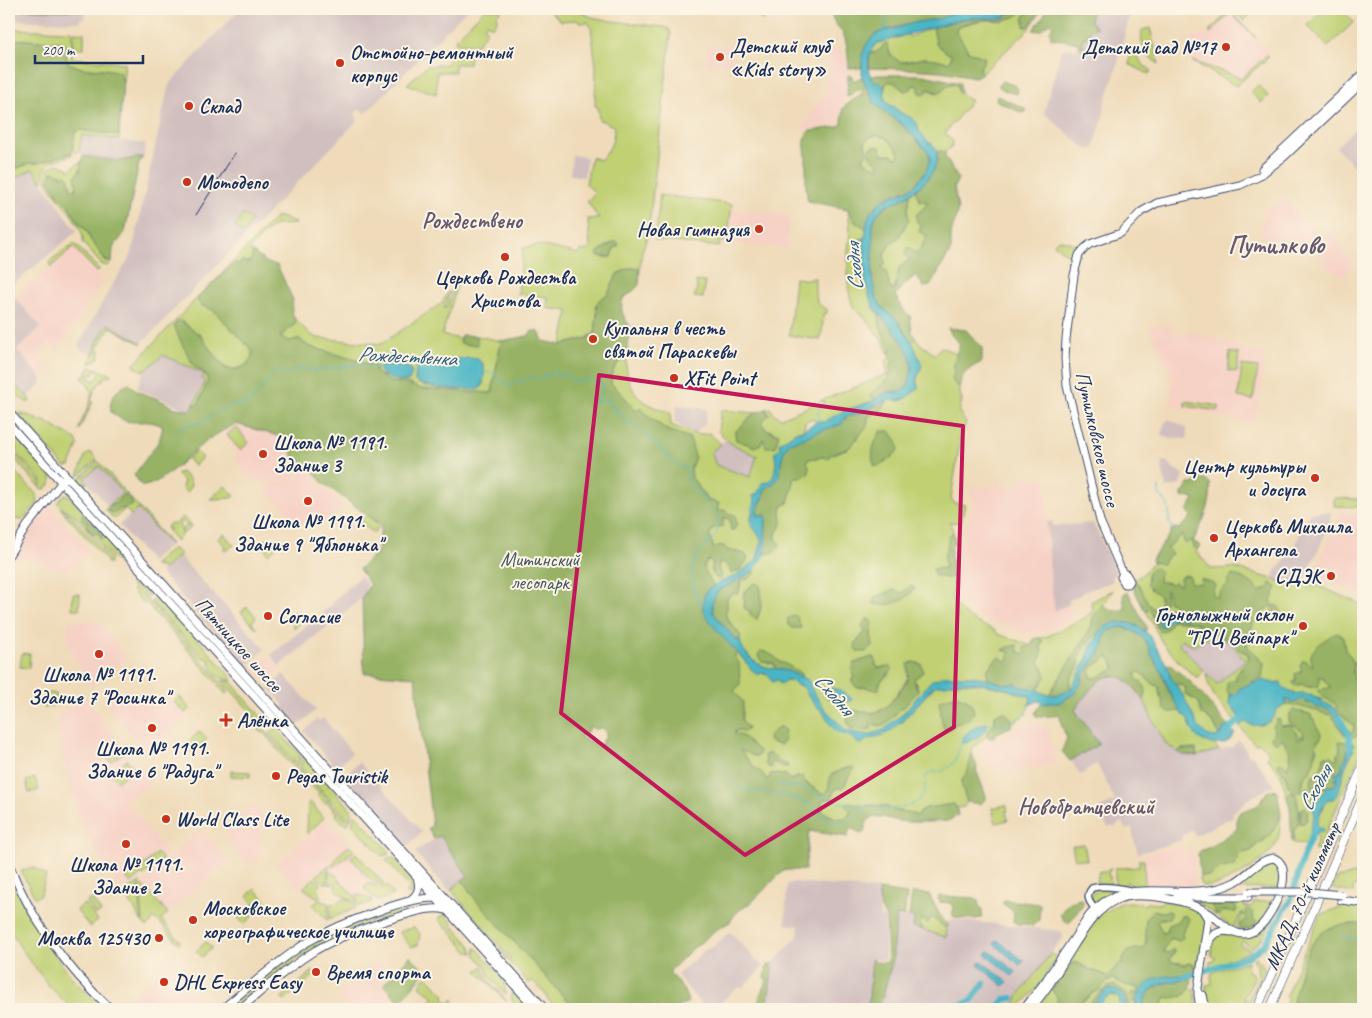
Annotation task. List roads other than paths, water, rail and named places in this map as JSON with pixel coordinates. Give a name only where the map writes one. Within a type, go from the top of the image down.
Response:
[{"type":"highway","name":"МКАД, 70-й километр","points":[[1257,1009],[1363,766]]},
{"type":"highway","name":"МКАД, 70-й километр","points":[[1270,1009],[1363,796]]},
{"type":"main road","name":"Путилковское шоссе","points":[[1244,183],[1269,163],[1363,74]]},
{"type":"main road","name":"Путилковское шоссе","points":[[1123,574],[1100,522],[1067,386],[1066,339],[1077,259],[1086,247],[1121,233],[1141,212],[1157,203],[1229,188],[1244,183],[1265,172],[1363,82]]},
{"type":"main road","name":"Пятницкое шоссе","points":[[9,412],[416,877],[536,1009]]},
{"type":"main road","name":"Пятницкое шоссе","points":[[9,424],[66,479],[545,1009]]},
{"type":"main road","points":[[9,555],[26,526],[66,479]]},
{"type":"main road","points":[[1195,892],[1226,886],[1245,876],[1263,861],[1270,858],[1278,860],[1283,870],[1280,893],[1264,922],[1257,930],[1249,933],[1236,933],[1225,930],[1214,934],[1204,963]]},
{"type":"main road","points":[[9,864],[28,904],[61,954],[85,985],[111,1009]]},
{"type":"main road","points":[[222,1009],[280,961],[306,943],[358,918],[414,897],[419,889],[416,877]]},
{"type":"main road","points":[[418,911],[436,897],[436,888]]},
{"type":"main road","points":[[1024,1009],[1099,908],[1111,897],[1124,892],[1136,891],[1248,894]]},
{"type":"main road","points":[[1030,1009],[1051,983],[1099,908],[1126,897],[1310,892],[1363,899]]},
{"type":"main road","points":[[409,900],[436,897],[446,899]]},
{"type":"main road","points":[[1159,897],[1188,902],[1208,912],[1236,933]]},
{"type":"main road","points":[[1341,897],[1363,903]]},
{"type":"main road","points":[[240,1009],[288,969],[316,950],[369,926],[418,911],[438,908],[446,910]]},
{"type":"main road","points":[[1200,1009],[1198,995],[1204,963],[1208,919],[1205,912],[1201,909]]},
{"type":"main road","points":[[1201,981],[1206,1009]]},
{"type":"main road","points":[[1252,1009],[1264,994]]},
{"type":"street","points":[[1099,908],[1090,903],[1088,898],[1092,888],[1136,891]]},
{"type":"water","points":[[966,9],[1014,9],[1005,17],[962,19],[878,43],[871,50],[869,60],[869,71],[872,80],[883,86],[887,103],[917,123],[918,129],[937,152],[937,161],[933,172],[925,182],[910,194],[893,204],[886,205],[876,216],[873,224],[872,277],[875,295],[881,306],[897,320],[912,342],[922,365],[916,380],[917,390],[904,399],[880,403],[861,413],[845,417],[846,419],[843,420],[842,424],[789,443],[781,461],[780,475],[774,483],[765,489],[757,510],[758,516],[764,514],[766,517],[765,554],[753,571],[717,592],[712,603],[713,613],[736,640],[739,640],[750,658],[761,666],[788,671],[808,680],[812,690],[825,709],[846,731],[868,735],[884,730],[902,715],[932,680],[938,679],[941,676],[984,678],[1004,684],[1016,684],[1021,687],[1037,689],[1045,694],[1057,695],[1070,690],[1086,661],[1090,648],[1101,631],[1116,622],[1130,623],[1141,628],[1149,635],[1167,665],[1171,678],[1183,695],[1198,726],[1208,736],[1216,737],[1223,732],[1222,729],[1228,726],[1235,733],[1230,740],[1223,744],[1211,744],[1198,738],[1192,730],[1187,717],[1182,714],[1173,699],[1149,646],[1137,633],[1121,627],[1108,631],[1104,638],[1104,645],[1085,672],[1082,682],[1074,694],[1059,703],[1050,702],[1045,704],[1038,701],[1029,705],[1031,697],[985,684],[956,682],[934,686],[903,722],[900,722],[887,733],[859,744],[851,737],[838,732],[832,727],[822,711],[807,694],[804,687],[797,685],[791,680],[786,680],[781,684],[777,680],[772,682],[768,675],[761,673],[758,675],[718,632],[703,610],[704,595],[711,586],[734,577],[756,561],[762,542],[751,525],[753,510],[751,507],[755,503],[753,496],[758,493],[762,483],[769,482],[774,475],[774,453],[780,448],[779,443],[818,421],[824,422],[844,411],[873,401],[887,392],[899,392],[909,384],[912,368],[910,355],[898,335],[874,308],[870,298],[865,279],[864,241],[870,213],[884,199],[914,186],[926,171],[930,154],[904,126],[875,104],[862,77],[862,55],[866,45],[873,36],[884,30],[937,19]]},
{"type":"water","points":[[478,359],[484,369],[481,388],[447,389],[420,384],[415,381],[416,368],[420,362]]},
{"type":"water","points":[[387,365],[410,368],[412,373],[409,381],[396,380],[383,375],[378,368]]},
{"type":"water","points":[[1176,607],[1188,614],[1188,618],[1178,617],[1171,619],[1163,627],[1158,621],[1158,613]]},
{"type":"water","points":[[1262,680],[1274,683],[1281,682],[1282,686],[1293,694],[1303,693],[1310,696],[1312,694],[1313,697],[1322,699],[1324,701],[1320,701],[1320,703],[1325,703],[1334,708],[1345,723],[1344,725],[1327,709],[1317,708],[1312,703],[1306,703],[1303,698],[1293,702],[1285,700],[1287,703],[1277,709],[1274,716],[1264,724],[1252,725],[1245,722],[1239,726],[1235,721],[1239,717],[1230,705],[1230,695],[1235,695],[1240,688]]},
{"type":"water","points":[[831,688],[845,693],[852,699],[851,701],[844,701]]},
{"type":"water","points":[[985,723],[987,726],[982,734],[970,741],[961,743],[964,736],[970,730]]},
{"type":"water","points":[[1348,741],[1352,742],[1354,745],[1352,749],[1354,749],[1345,767],[1338,795],[1325,803],[1319,815],[1317,824],[1318,827],[1323,828],[1323,831],[1317,832],[1313,837],[1310,836],[1316,800],[1321,799],[1320,794],[1324,793],[1327,786],[1332,787],[1338,782],[1334,779],[1338,777],[1335,773],[1340,773],[1340,770],[1342,770],[1342,764],[1347,757]]},
{"type":"water","points":[[997,940],[1024,961],[1020,965],[994,944]]},
{"type":"water","points":[[989,951],[1016,972],[1012,976],[986,955]]},
{"type":"water","points":[[981,961],[1008,982],[1004,986],[978,965]]},
{"type":"water","points":[[1192,973],[1192,978],[1168,982],[1154,988],[1145,1000],[1143,1009],[1135,1009],[1139,994],[1150,982],[1162,977]]},
{"type":"water","points":[[1109,989],[1120,992],[1125,1001],[1126,1009],[1121,1009],[1118,997],[1111,996],[1105,998],[1095,1009],[1088,1009],[1104,992]]},
{"type":"waterway","points":[[883,32],[890,9]]},
{"type":"waterway","name":"Рождественка","points":[[177,430],[199,423],[232,405],[246,404],[255,398],[276,371],[287,373],[302,368],[314,371],[361,364],[378,368]]},
{"type":"waterway","name":"Рождественка","points":[[484,372],[494,373],[502,382],[511,386],[517,379],[521,383],[526,378],[531,379],[535,377],[540,381],[544,379],[545,374],[551,375],[555,371],[558,377],[565,373],[573,380],[581,382],[583,379],[601,383],[603,392],[594,403]]},
{"type":"waterway","name":"Рождественка","points":[[595,403],[610,398],[611,407],[618,408],[615,414],[623,414],[625,422],[631,423],[632,427],[637,427],[675,463],[689,470],[688,482],[715,513],[719,525],[716,535],[699,551],[692,569],[693,583],[699,602],[703,604]]},
{"type":"waterway","points":[[819,402],[819,421]]},
{"type":"waterway","points":[[1159,487],[1159,495],[1167,503],[1169,522],[1175,535]]},
{"type":"waterway","points":[[988,724],[1003,726],[1009,724],[1026,714],[1029,706]]},
{"type":"waterway","name":"Сходня","points":[[1226,733],[1242,717]]},
{"type":"waterway","name":"Сходня","points":[[1339,718],[1349,735],[1350,747]]},
{"type":"waterway","points":[[777,785],[805,788],[840,803],[850,803],[866,809],[870,807],[906,807],[921,798],[925,790],[926,776],[933,772],[943,771],[954,763],[962,742]]},
{"type":"waterway","points":[[727,780],[743,790],[763,791],[800,800],[810,804],[832,822],[848,823],[866,809]]},
{"type":"waterway","name":"Сходня","points":[[1185,977],[1249,956],[1264,945],[1291,899],[1302,860],[1314,830]]},
{"type":"waterway","points":[[1341,937],[1363,942]]},
{"type":"waterway","points":[[952,1009],[972,1000],[984,983]]},
{"type":"waterway","points":[[995,1009],[1005,999],[1013,998]]},
{"type":"railway","points":[[196,215],[235,153]]},
{"type":"place","name":"Детский сад №17","points":[[1226,47]]},
{"type":"place","name":"Детский клуб «Kids story»","points":[[720,57]]},
{"type":"place","name":"Отстойно-ремонтный корпус","points":[[340,63]]},
{"type":"place","name":"Склад","points":[[189,106]]},
{"type":"place","name":"Мотодепо","points":[[187,182]]},
{"type":"place","name":"Новая гимназия","points":[[759,229]]},
{"type":"place","name":"Церковь Рождества Христова","points":[[505,257]]},
{"type":"place","name":"Купальня в честь святой Параскевы","points":[[593,339]]},
{"type":"place","name":"XFit Point","points":[[674,378]]},
{"type":"place","name":"Школа № 1191. Здание 3","points":[[263,454]]},
{"type":"place","name":"Центр культуры и досуга","points":[[1315,478]]},
{"type":"place","name":"Школа № 1191. Здание 9 \"Яблонька\"","points":[[308,501]]},
{"type":"place","name":"Церковь Михаила Архангела","points":[[1214,538]]},
{"type":"place","name":"СДЭК","points":[[1331,576]]},
{"type":"place","name":"Согласие","points":[[268,616]]},
{"type":"place","name":"Горнолыжный склон \"ТРЦ Вейпарк\"","points":[[1303,626]]},
{"type":"place","name":"Школа № 1191. Здание 7 \"Росинка\"","points":[[99,654]]},
{"type":"place","name":"Алёнка","points":[[226,720]]},
{"type":"place","name":"Школа № 1191. Здание 6 \"Радуга\"","points":[[152,728]]},
{"type":"place","name":"Pegas Touristik","points":[[276,776]]},
{"type":"place","name":"World Class Lite","points":[[166,819]]},
{"type":"place","name":"Школа № 1191. Здание 2","points":[[126,844]]},
{"type":"place","name":"Московское хореографическое училище","points":[[193,920]]},
{"type":"place","name":"Москва 125430","points":[[159,938]]},
{"type":"place","name":"Время спорта","points":[[316,972]]},
{"type":"place","name":"DHL Express Easy","points":[[164,982]]},
{"type":"district","name":"Рождествено","points":[[472,220]]},
{"type":"district","name":"Путилково","points":[[1276,244]]},
{"type":"district","name":"Новобратцевский","points":[[1086,806]]},
{"type":"park label","name":"Митинский лесопарк","points":[[540,570]]}]
